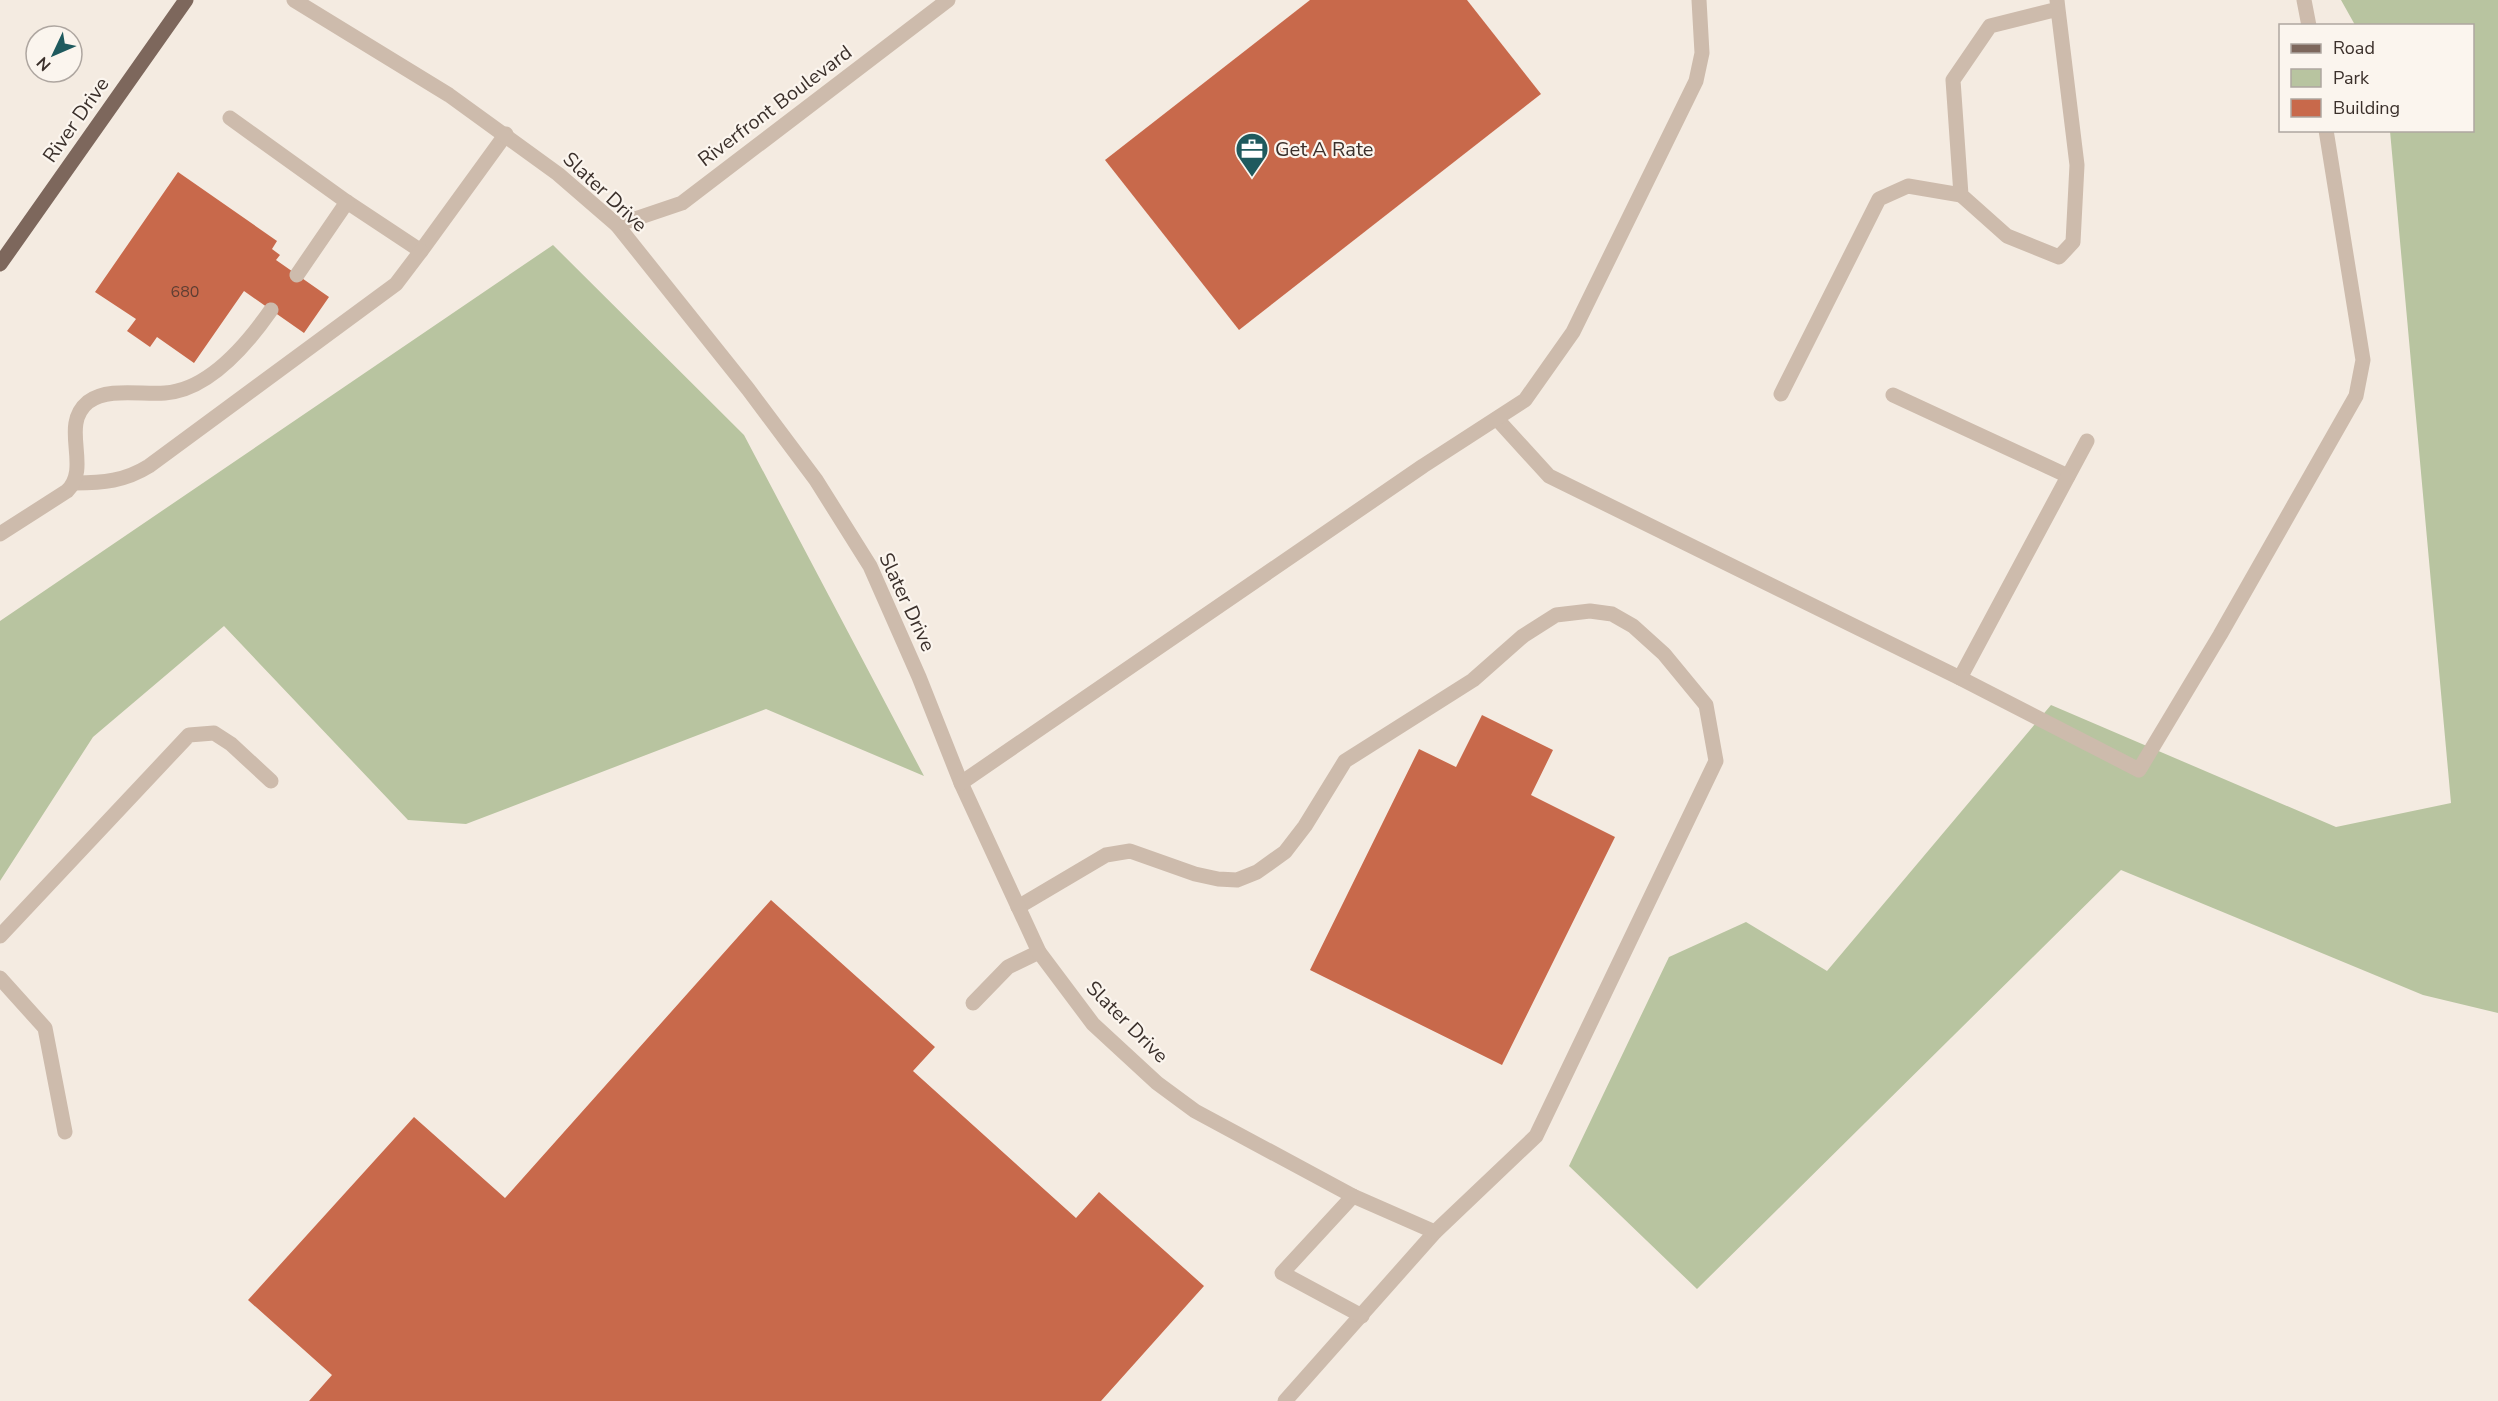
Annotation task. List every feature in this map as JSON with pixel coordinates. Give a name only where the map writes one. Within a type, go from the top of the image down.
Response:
[{"type":"main road","name":"River Drive","points":[[0,264],[186,0]]},
{"type":"street","name":"Slater Drive","points":[[294,0],[449,95],[506,134],[558,174],[617,225],[735,372],[816,480],[870,566],[919,677],[961,783],[1039,952],[1093,1024],[1158,1083],[1195,1111],[1353,1196],[1436,1232]]},
{"type":"street","name":"Riverfront Boulevard","points":[[617,225],[682,203],[948,0]]},
{"type":"street","points":[[961,783],[1423,466],[1526,400],[1573,332],[1696,81],[1702,53],[1699,0]]},
{"type":"street","points":[[2304,0],[2309,24]]},
{"type":"street","points":[[1781,394],[1879,199],[1908,186],[1961,195],[2007,237],[2059,257],[2073,242],[2077,165],[2058,5],[1990,26],[1953,80],[1961,195]]},
{"type":"street","points":[[230,118],[347,202],[421,251]]},
{"type":"street","points":[[1497,419],[1549,476],[1960,678],[2139,770],[2220,635],[2356,396],[2363,360],[2326,132]]},
{"type":"street","points":[[75,483],[112,482],[132,477],[396,284],[506,134]]},
{"type":"street","points":[[297,275],[347,202]]},
{"type":"street","points":[[0,534],[67,491],[75,483],[79,469],[76,420],[88,402],[108,394],[167,393],[184,389],[213,373],[235,356],[271,310]]},
{"type":"street","points":[[1893,395],[2068,476]]},
{"type":"street","points":[[1960,678],[2087,441]]},
{"type":"street","points":[[1018,907],[1106,855],[1117,852],[1130,851],[1195,874],[1218,879],[1237,880],[1257,872],[1285,852],[1305,826],[1345,760],[1473,680],[1523,636],[1556,615],[1590,611],[1612,614],[1633,626],[1664,654],[1706,705],[1716,761],[1536,1136],[1436,1232],[1285,1401]]},
{"type":"street","points":[[0,936],[189,735],[214,733],[231,744],[271,781]]},
{"type":"street","points":[[973,1003],[1008,967],[1039,952]]},
{"type":"street","points":[[0,978],[45,1028],[65,1132]]},
{"type":"street","points":[[1353,1196],[1282,1273],[1362,1316]]},
{"type":"green space","points":[[2341,0],[2498,0],[2498,1013],[2423,995],[2121,870],[1697,1289],[1569,1166],[1669,957],[1746,922],[1827,971],[2051,705],[2336,827],[2451,803],[2390,132],[2474,132],[2474,24],[2354,24]]},
{"type":"green space","points":[[553,245],[744,435],[924,776],[766,709],[466,824],[408,820],[224,626],[93,737],[0,881],[0,621]]},
{"type":"building","points":[[1310,0],[1467,0],[1541,94],[1239,330],[1105,160]]},
{"type":"building","points":[[178,172],[277,241],[272,249],[280,255],[276,260],[329,297],[304,333],[244,291],[194,363],[157,337],[150,347],[127,331],[136,319],[95,292]]},
{"type":"building","points":[[1482,715],[1553,750],[1531,795],[1615,837],[1502,1065],[1310,970],[1419,749],[1456,767]]},
{"type":"building","points":[[771,900],[935,1047],[913,1071],[1076,1218],[1099,1192],[1204,1286],[1101,1401],[309,1401],[332,1375],[248,1300],[414,1117],[505,1198]]},
{"type":"place","name":"Get A Rate","points":[[1252,178]]}]
